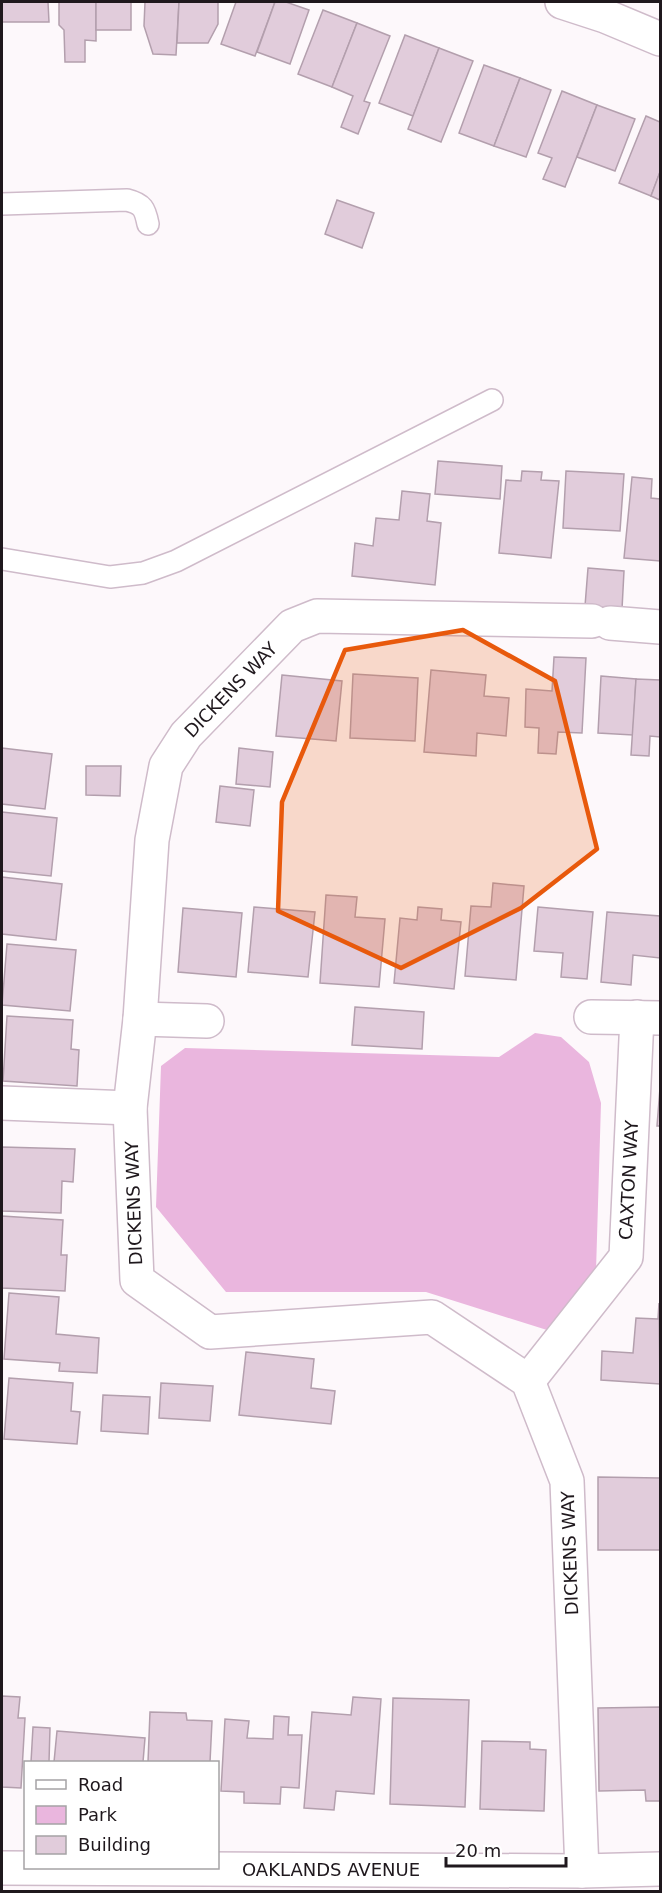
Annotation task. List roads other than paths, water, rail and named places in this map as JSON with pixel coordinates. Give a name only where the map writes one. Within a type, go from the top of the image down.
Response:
[{"type":"street","points":[[562,2],[605,16],[660,39]]},
{"type":"street","name":"DICKENS WAY","points":[[582,1871],[567,1481],[528,1381],[432,1317],[210,1332],[137,1280],[130,1108],[140,1019],[152,840],[166,766],[186,735],[292,626],[317,615],[601,622],[660,627]]},
{"type":"street","name":"CAXTON WAY","points":[[528,1381],[626,1257],[649,1017],[591,1017]]},
{"type":"street","points":[[140,1019],[207,1021]]},
{"type":"street","points":[[2,1103],[130,1108]]},
{"type":"street","name":"OAKLANDS AVENUE","points":[[2,1868],[24,1868]]},
{"type":"street","name":"OAKLANDS AVENUE","points":[[195,1869],[582,1871],[660,1869]]},
{"type":"lane","points":[[2,204],[127,200],[137,202],[146,211],[148,224]]},
{"type":"lane","points":[[2,560],[110,578],[143,573],[176,561],[492,400]]}]
